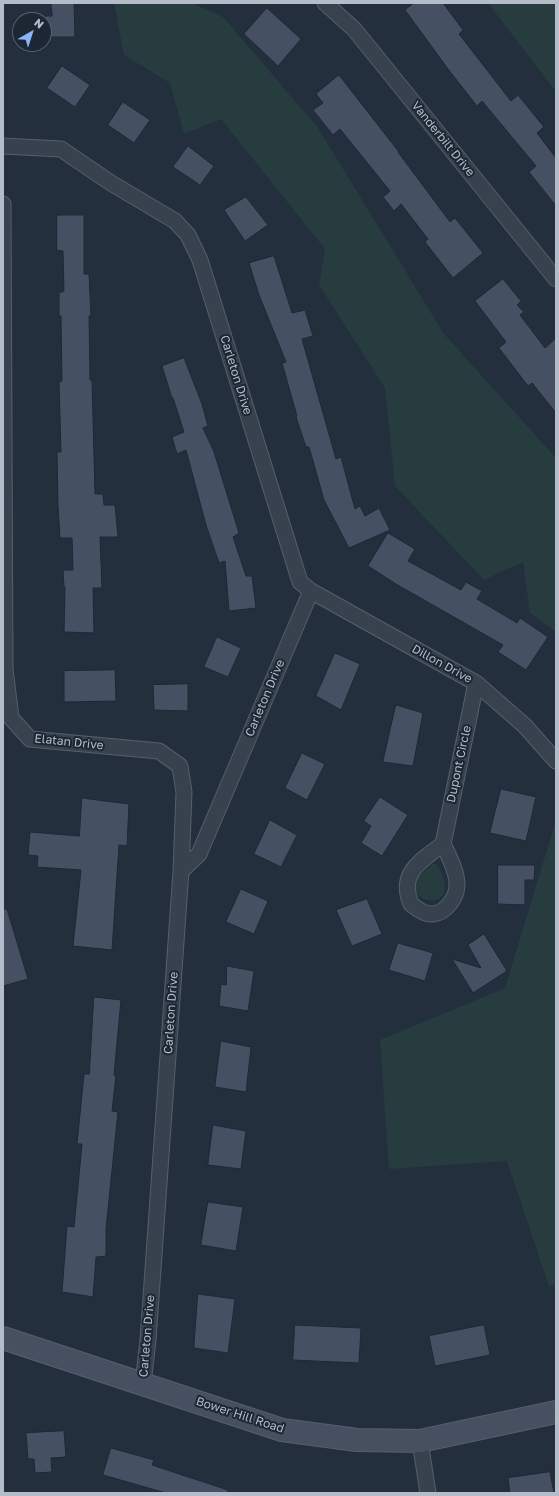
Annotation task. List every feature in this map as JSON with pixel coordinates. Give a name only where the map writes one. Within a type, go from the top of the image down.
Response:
[{"type":"main road","name":"Bower Hill Road","points":[[3,1338],[282,1430],[356,1440],[420,1441],[556,1412]]},
{"type":"street","name":"Vanderbilt Drive","points":[[325,3],[354,29],[556,279]]},
{"type":"street","name":"Carleton Drive","points":[[3,146],[60,149],[111,183],[175,221],[188,236],[200,260],[300,582],[311,591],[199,854],[181,871],[149,1332],[143,1384]]},
{"type":"street","name":"Elatan Drive","points":[[3,204],[5,669],[11,718],[30,739],[159,751],[180,766],[184,792],[181,871]]},
{"type":"street","name":"Dillon Drive","points":[[311,591],[476,683],[525,726],[556,761]]},
{"type":"street","name":"Dupont Circle","points":[[443,844],[476,683]]},
{"type":"street","points":[[420,1441],[428,1493]]},
{"type":"green space","points":[[114,3],[192,3],[223,17],[318,128],[444,334],[556,458],[556,632],[530,613],[523,562],[484,580],[395,486],[385,388],[319,285],[325,249],[221,119],[184,134],[170,83],[124,55]]},
{"type":"green space","points":[[488,3],[556,3],[556,92]]},
{"type":"green space","points":[[556,820],[556,1284],[549,1286],[507,1161],[389,1169],[380,1040],[505,988]]},
{"type":"green space","points":[[432,864],[436,864],[439,869],[445,888],[443,895],[437,899],[423,899],[418,895],[415,888],[417,880]]},
{"type":"building","points":[[51,3],[74,3],[75,37],[52,37]]},
{"type":"building","points":[[414,3],[443,3],[463,30],[459,34],[511,101],[518,95],[544,127],[537,133],[556,158],[556,206],[529,172],[536,166],[482,101],[477,106],[405,10]]},
{"type":"building","points":[[267,8],[301,39],[278,66],[244,34]]},
{"type":"building","points":[[62,66],[90,85],[75,107],[47,88]]},
{"type":"building","points":[[339,75],[399,152],[450,222],[455,218],[483,253],[453,278],[425,242],[428,239],[401,204],[394,211],[383,197],[390,191],[340,129],[333,135],[313,110],[323,103],[316,94]]},
{"type":"building","points":[[123,102],[150,120],[134,143],[108,125]]},
{"type":"building","points":[[188,146],[214,166],[200,185],[173,167]]},
{"type":"building","points":[[246,197],[268,225],[245,241],[224,210]]},
{"type":"building","points":[[57,215],[84,215],[84,274],[89,274],[91,316],[89,316],[90,380],[92,380],[95,494],[103,494],[104,505],[115,505],[118,537],[100,537],[102,588],[93,588],[94,633],[64,632],[65,587],[63,570],[73,570],[72,538],[60,538],[58,506],[57,452],[61,452],[59,382],[62,381],[61,316],[59,316],[59,293],[64,291],[63,251],[57,250]]},
{"type":"building","points":[[274,256],[292,313],[305,310],[313,336],[302,339],[336,459],[341,457],[355,509],[360,506],[365,516],[379,508],[390,530],[349,548],[324,500],[309,447],[306,447],[296,417],[297,416],[282,363],[286,362],[259,295],[249,263]]},
{"type":"building","points":[[503,279],[521,301],[517,305],[524,312],[520,315],[545,348],[556,338],[556,413],[532,383],[528,386],[499,348],[506,342],[475,301]]},
{"type":"building","points":[[184,358],[202,404],[208,426],[203,428],[214,452],[239,533],[233,537],[246,576],[252,576],[256,608],[229,611],[225,561],[219,563],[206,525],[186,450],[177,454],[172,437],[184,432],[162,366]]},
{"type":"building","points":[[388,533],[415,549],[408,561],[461,590],[466,582],[482,591],[477,599],[517,623],[520,618],[548,637],[526,670],[498,652],[503,645],[396,584],[368,566]]},
{"type":"building","points":[[217,637],[241,648],[228,677],[204,667]]},
{"type":"building","points":[[335,653],[360,664],[341,710],[316,696]]},
{"type":"building","points":[[115,670],[116,701],[64,702],[64,671]]},
{"type":"building","points":[[188,684],[188,711],[154,710],[153,685]]},
{"type":"building","points":[[396,705],[423,713],[413,766],[383,762]]},
{"type":"building","points":[[302,753],[325,764],[307,800],[285,788]]},
{"type":"building","points":[[501,789],[536,797],[526,841],[490,833]]},
{"type":"building","points":[[380,797],[408,815],[382,856],[361,843],[371,826],[364,821]]},
{"type":"building","points":[[82,798],[129,804],[127,846],[119,845],[112,950],[73,946],[81,870],[37,867],[38,856],[28,855],[30,832],[79,836]]},
{"type":"building","points":[[270,820],[297,835],[281,867],[254,854]]},
{"type":"building","points":[[498,865],[535,865],[534,880],[525,880],[525,905],[498,904]]},
{"type":"building","points":[[241,889],[268,901],[254,934],[226,922]]},
{"type":"building","points":[[367,899],[382,934],[352,946],[336,910]]},
{"type":"building","points":[[3,909],[7,909],[28,979],[3,986]]},
{"type":"building","points":[[484,934],[507,971],[473,993],[452,959],[481,968],[468,945]]},
{"type":"building","points":[[398,943],[433,953],[425,981],[389,970]]},
{"type":"building","points":[[227,966],[254,971],[248,1011],[219,1006],[221,984],[226,985]]},
{"type":"building","points":[[94,997],[121,1000],[112,1111],[118,1112],[106,1229],[106,1256],[96,1257],[93,1297],[62,1292],[67,1226],[74,1227],[82,1144],[77,1144],[84,1074],[89,1074]]},
{"type":"building","points":[[221,1041],[251,1047],[246,1092],[215,1087]]},
{"type":"building","points":[[213,1125],[246,1131],[241,1169],[208,1165]]},
{"type":"building","points":[[208,1202],[243,1207],[236,1251],[201,1245]]},
{"type":"building","points":[[198,1294],[235,1299],[228,1353],[194,1348]]},
{"type":"building","points":[[295,1325],[361,1328],[359,1363],[293,1360]]},
{"type":"building","points":[[484,1325],[490,1355],[435,1366],[429,1336]]},
{"type":"building","points":[[64,1431],[66,1457],[51,1458],[52,1472],[35,1473],[34,1459],[28,1459],[26,1433]]},
{"type":"building","points":[[111,1448],[154,1460],[152,1465],[228,1490],[227,1493],[166,1493],[103,1475]]},
{"type":"building","points":[[550,1472],[554,1493],[510,1493],[508,1478]]}]
